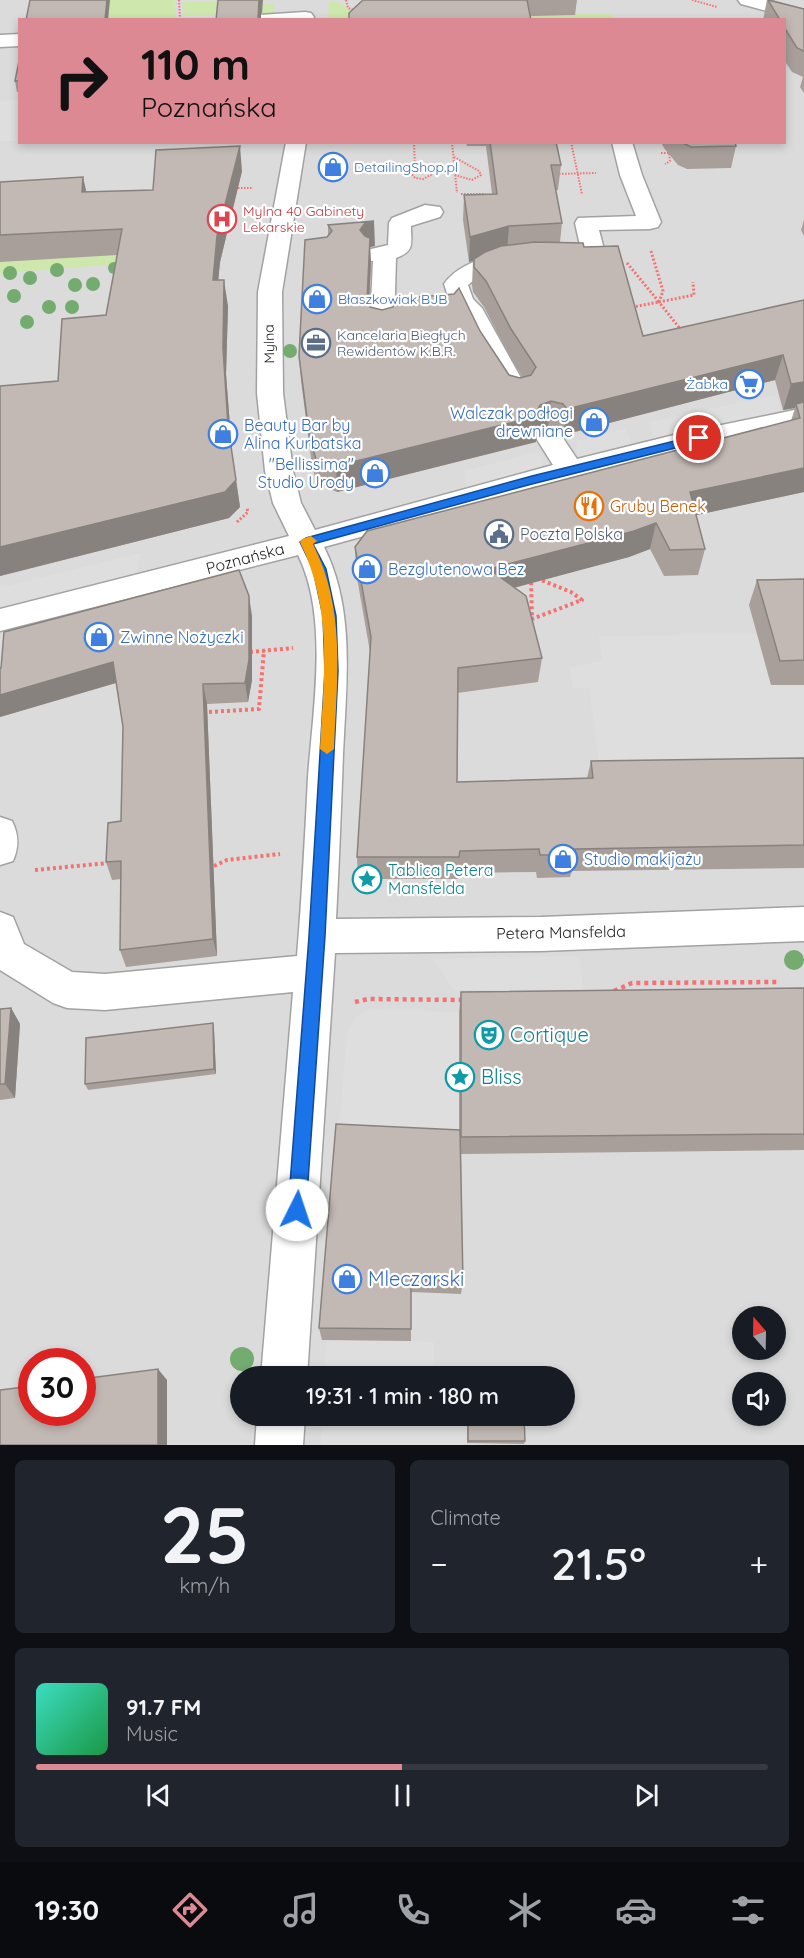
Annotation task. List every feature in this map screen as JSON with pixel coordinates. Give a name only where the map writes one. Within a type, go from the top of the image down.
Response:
[{"type":"street","points":[[747,0],[804,16]]},
{"type":"street","points":[[270,18],[305,12]]},
{"type":"street","points":[[0,41],[18,40]]},
{"type":"street","name":"Mylna","points":[[285,1366],[316,954],[331,671],[330,616],[320,569],[287,503],[270,393],[268,319],[270,292],[296,144]]},
{"type":"street","points":[[519,394],[494,356],[470,309],[462,302],[456,284],[462,275],[482,267],[524,258],[594,257],[586,223],[650,222],[631,175],[623,144]]},
{"type":"street","points":[[382,327],[380,255],[399,249],[400,223],[425,212],[445,212]]},
{"type":"street","points":[[277,256],[302,256]]},
{"type":"street","name":"Poznańska","points":[[0,622],[570,470],[680,442],[804,416]]},
{"type":"street","points":[[549,438],[570,470]]},
{"type":"street","points":[[0,832],[0,850]]},
{"type":"street","name":"Petera Mansfelda","points":[[0,929],[9,956],[67,990],[105,992],[316,954],[541,934],[804,924]]},
{"type":"street","points":[[279,1445],[280,1426]]},
{"type":"path","points":[[179,0],[180,18]]},
{"type":"path","points":[[346,0],[348,8],[364,12]]},
{"type":"path","points":[[414,144],[415,170],[411,173],[415,178],[426,178],[431,174],[425,169],[415,170]]},
{"type":"path","points":[[452,144],[457,194],[485,194],[487,203]]},
{"type":"path","points":[[570,144],[583,199],[576,207],[580,221],[586,223]]},
{"type":"path","points":[[454,157],[481,174],[488,174]]},
{"type":"path","points":[[455,175],[473,180],[481,174]]},
{"type":"path","points":[[555,174],[566,174]]},
{"type":"path","points":[[238,188],[260,188]]},
{"type":"path","points":[[653,257],[663,291],[658,302]]},
{"type":"path","points":[[625,260],[686,337]]},
{"type":"path","points":[[624,309],[694,295],[693,282]]},
{"type":"path","points":[[230,525],[244,518],[248,512],[246,502]]},
{"type":"path","points":[[525,620],[532,619],[582,600],[571,592],[531,576],[532,619]]},
{"type":"path","points":[[244,652],[300,648]]},
{"type":"path","points":[[209,712],[259,709],[264,650]]},
{"type":"path","points":[[214,866],[227,860],[289,853]]},
{"type":"path","points":[[34,871],[112,862]]},
{"type":"path","points":[[606,995],[632,984],[777,982]]},
{"type":"path","points":[[348,1008],[357,1001],[368,999],[470,999]]},
{"type":"shaded area","points":[[0,0],[804,0],[804,1445],[0,1445]]},
{"type":"shaded area","points":[[18,100],[18,141],[0,141],[0,101]]},
{"type":"shaded area","points":[[775,395],[781,412],[653,441],[650,422]]},
{"type":"shaded area","points":[[625,429],[629,435],[631,447],[576,461],[577,441]]},
{"type":"shaded area","points":[[537,452],[542,458],[542,470],[466,488],[464,471]]},
{"type":"shaded area","points":[[141,553],[136,574],[0,609],[0,588]]},
{"type":"shaded area","points":[[757,634],[771,685],[804,685],[804,767],[600,769],[589,688],[573,688],[570,668],[602,661],[599,636]]},
{"type":"shaded area","points":[[574,956],[580,960],[583,989],[454,990],[433,959]]},
{"type":"shaded area","points":[[372,1009],[459,1012],[459,1147],[338,1141],[347,1032],[356,1016]]},
{"type":"shaded area","points":[[326,1340],[434,1342],[434,1366],[325,1366]]},
{"type":"shaded area","points":[[322,1426],[467,1426],[467,1445],[321,1445]]},
{"type":"green space","points":[[71,0],[175,0],[176,18],[66,18]]},
{"type":"green space","points":[[183,0],[194,2],[226,0],[227,6],[273,4],[275,14],[184,15]]},
{"type":"green space","points":[[329,2],[339,2],[351,11],[612,14],[614,18],[328,18]]},
{"type":"green space","points":[[225,243],[221,257],[0,273],[0,262]]},
{"type":"building","points":[[30,0],[107,0],[105,18],[26,18]]},
{"type":"building","points":[[218,0],[259,0],[258,18],[216,18]]},
{"type":"building","points":[[363,0],[527,0],[531,18],[349,18],[349,13]]},
{"type":"building","points":[[768,0],[804,9],[804,51],[797,48],[786,30],[786,18],[779,18]]},
{"type":"building","points":[[490,144],[556,144],[561,165],[551,165],[562,223],[509,226],[470,237],[464,195],[497,194]]},
{"type":"building","points":[[685,144],[736,144],[736,146],[691,147]]},
{"type":"building","points":[[240,146],[217,236],[213,280],[224,280],[223,348],[228,426],[236,480],[225,492],[0,547],[0,386],[58,381],[62,319],[106,315],[122,229],[0,235],[0,182],[83,177],[82,192],[153,190],[156,150]]},
{"type":"building","points":[[374,221],[365,223],[360,230],[370,238],[367,300],[370,307],[382,310],[393,307],[396,299],[454,294],[459,288],[480,331],[509,375],[520,378],[531,375],[536,367],[511,329],[486,281],[474,267],[474,259],[501,246],[535,242],[583,243],[584,247],[618,246],[643,336],[804,300],[804,382],[791,384],[783,355],[567,409],[563,404],[551,401],[540,405],[537,411],[538,416],[336,466],[316,459],[310,440],[299,356],[305,240],[327,237],[332,231],[328,225]]},
{"type":"building","points":[[804,402],[804,468],[690,492],[705,549],[670,550],[656,523],[634,531],[489,569],[526,596],[542,658],[458,668],[457,782],[593,778],[591,761],[804,758],[804,845],[575,849],[575,855],[540,855],[539,849],[460,851],[459,857],[357,857],[371,637],[355,547],[367,531],[800,418],[796,404]]},
{"type":"building","points":[[239,570],[249,596],[249,660],[245,683],[203,684],[213,939],[120,950],[121,861],[106,862],[108,823],[121,821],[123,727],[113,662],[0,695],[4,632]]},
{"type":"building","points":[[804,579],[804,660],[780,661],[757,580]]},
{"type":"building","points":[[804,988],[804,1134],[461,1137],[461,992]]},
{"type":"building","points":[[11,1008],[5,1084],[0,1084],[0,1009]]},
{"type":"building","points":[[213,1023],[214,1069],[85,1084],[86,1038]]},
{"type":"building","points":[[336,1124],[460,1130],[463,1281],[411,1279],[411,1329],[319,1328]]},
{"type":"building","points":[[158,1369],[158,1445],[0,1445],[0,1390],[18,1388],[18,1426],[96,1426],[96,1377]]},
{"type":"building","points":[[468,1426],[524,1426],[525,1441],[468,1441]]},
{"type":"slow traffic","points":[[311,541],[306,542],[320,569],[330,616],[331,671],[327,749]]},
{"type":"place","name":"DetailingShop.pl","points":[[333,167]]},
{"type":"place","name":"Mylna 40 Gabinety Lekarskie","points":[[222,219]]},
{"type":"place","name":"Błaszkowiak BJB","points":[[317,299]]},
{"type":"place","name":"Kancelaria Biegłych Rewidentów K.B.R.","points":[[316,343]]},
{"type":"place","name":"Żabka","points":[[749,384]]},
{"type":"place","name":"Walczak podłogi drewniane","points":[[594,422]]},
{"type":"place","name":"Beauty Bar by Alina Kurbatska","points":[[223,434]]},
{"type":"place","name":"\"Bellissima\" Studio Urody","points":[[375,473]]},
{"type":"place","name":"Gruby Benek","points":[[589,506]]},
{"type":"place","name":"Poczta Polska","points":[[499,534]]},
{"type":"place","name":"Bezglutenowa Bez","points":[[367,569]]},
{"type":"place","name":"Zwinne Nożyczki","points":[[99,637]]},
{"type":"place","name":"Studio makijażu","points":[[563,859]]},
{"type":"place","name":"Tablica Petera Mansfelda","points":[[367,879]]},
{"type":"place","name":"Cortique","points":[[489,1035]]},
{"type":"place","name":"Bliss","points":[[460,1077]]},
{"type":"place","name":"Mleczarski","points":[[347,1279]]},
{"type":"route","points":[[297,1210],[317,936],[331,671],[330,616],[320,569],[306,542],[532,480],[699,438]]}]
